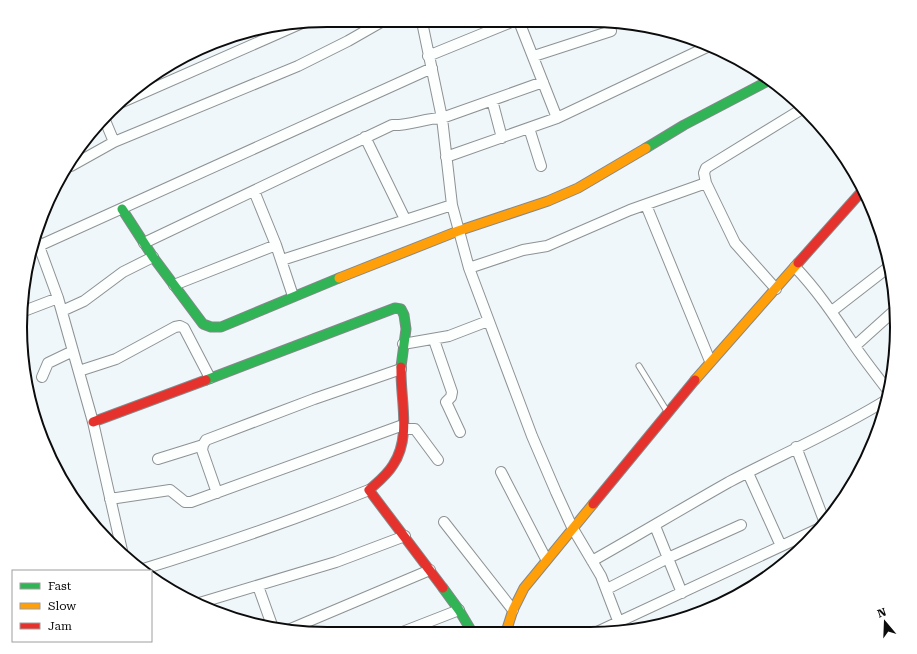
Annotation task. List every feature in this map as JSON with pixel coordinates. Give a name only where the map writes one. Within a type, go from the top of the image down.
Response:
[{"type":"street","points":[[76,163],[114,142],[298,66],[372,27]]},
{"type":"street","points":[[423,27],[442,118],[452,205],[469,268],[532,436],[572,527],[607,589],[619,625]]},
{"type":"street","points":[[428,56],[499,27]]},
{"type":"street","points":[[521,27],[534,56],[557,118]]},
{"type":"street","points":[[134,97],[285,30]]},
{"type":"street","points":[[534,56],[611,31]]},
{"type":"street","points":[[446,157],[557,118],[702,49]]},
{"type":"street","points":[[39,244],[122,209],[432,68]]},
{"type":"street","points":[[144,243],[392,125],[402,126],[433,118],[442,118],[543,82]]},
{"type":"street","points":[[122,209],[153,257],[203,324],[211,328],[221,327],[293,296],[458,231],[548,201],[578,188],[684,125],[764,83]]},
{"type":"street","points":[[492,100],[502,138]]},
{"type":"street","points":[[776,289],[736,244],[706,183],[704,173],[706,168],[798,111]]},
{"type":"street","points":[[106,124],[114,142]]},
{"type":"street","points":[[528,128],[541,166]]},
{"type":"street","points":[[365,137],[406,219]]},
{"type":"street","points":[[469,268],[523,250],[547,246],[646,204],[706,183]]},
{"type":"street","points":[[254,191],[282,260],[293,296]]},
{"type":"street","points":[[508,627],[513,610],[524,588],[572,527],[668,414],[710,361],[859,195]]},
{"type":"street","points":[[646,204],[710,361]]},
{"type":"street","points":[[282,260],[452,205]]},
{"type":"street","points":[[174,285],[276,245]]},
{"type":"street","points":[[37,248],[58,298],[79,371],[93,422],[121,545]]},
{"type":"street","points":[[62,311],[84,301],[123,272],[153,257]]},
{"type":"street","points":[[795,267],[813,286],[832,311],[855,346],[884,385]]},
{"type":"street","points":[[832,311],[884,270]]},
{"type":"street","points":[[28,310],[58,298]]},
{"type":"street","points":[[93,422],[395,308],[401,309],[406,319],[401,369],[403,427],[402,442],[397,458],[387,474],[369,490],[305,516],[239,540],[148,568]]},
{"type":"street","points":[[855,346],[889,315]]},
{"type":"street","points":[[403,344],[434,340],[449,336],[488,321]]},
{"type":"street","points":[[79,371],[116,359],[175,327],[180,326],[184,328],[210,378]]},
{"type":"street","points":[[434,340],[452,392],[451,397],[446,402],[460,432]]},
{"type":"street","points":[[42,377],[48,363],[73,351]]},
{"type":"street","points":[[217,493],[202,450],[206,440],[314,399],[401,369]]},
{"type":"street","points":[[592,561],[748,473],[855,420],[880,404]]},
{"type":"street","points":[[110,499],[170,490],[186,502],[217,493],[403,427],[415,429],[438,460]]},
{"type":"street","points":[[158,459],[203,445]]},
{"type":"street","points":[[796,448],[823,517]]},
{"type":"street","points":[[500,472],[546,559]]},
{"type":"street","points":[[748,473],[781,546]]},
{"type":"street","points":[[369,490],[430,570],[459,610],[469,627]]},
{"type":"street","points":[[444,522],[513,610]]},
{"type":"street","points":[[607,589],[668,558],[741,525]]},
{"type":"street","points":[[656,526],[682,593]]},
{"type":"street","points":[[625,624],[682,593],[807,534]]},
{"type":"street","points":[[206,601],[336,562],[404,536]]},
{"type":"street","points":[[299,625],[430,570]]},
{"type":"street","points":[[258,586],[271,621]]},
{"type":"street","points":[[415,627],[459,610]]},
{"type":"lane","points":[[639,366],[668,414]]},
{"type":"traffic: fast","points":[[646,148],[684,125],[764,83]]},
{"type":"traffic: fast","points":[[122,209],[153,257],[203,324],[211,327],[221,327],[339,278]]},
{"type":"traffic: fast","points":[[206,380],[395,308],[401,309],[404,315],[406,329],[401,367]]},
{"type":"traffic: fast","points":[[443,588],[469,627]]},
{"type":"traffic: slow","points":[[339,278],[458,231],[548,201],[578,188],[646,148]]},
{"type":"traffic: slow","points":[[695,380],[798,263]]},
{"type":"traffic: slow","points":[[508,627],[513,610],[524,588],[593,504]]},
{"type":"traffic: jam","points":[[798,263],[859,194]]},
{"type":"traffic: jam","points":[[401,367],[404,430],[399,454],[391,469],[369,490],[443,588]]},
{"type":"traffic: jam","points":[[93,422],[206,380]]},
{"type":"traffic: jam","points":[[593,504],[695,380]]}]
